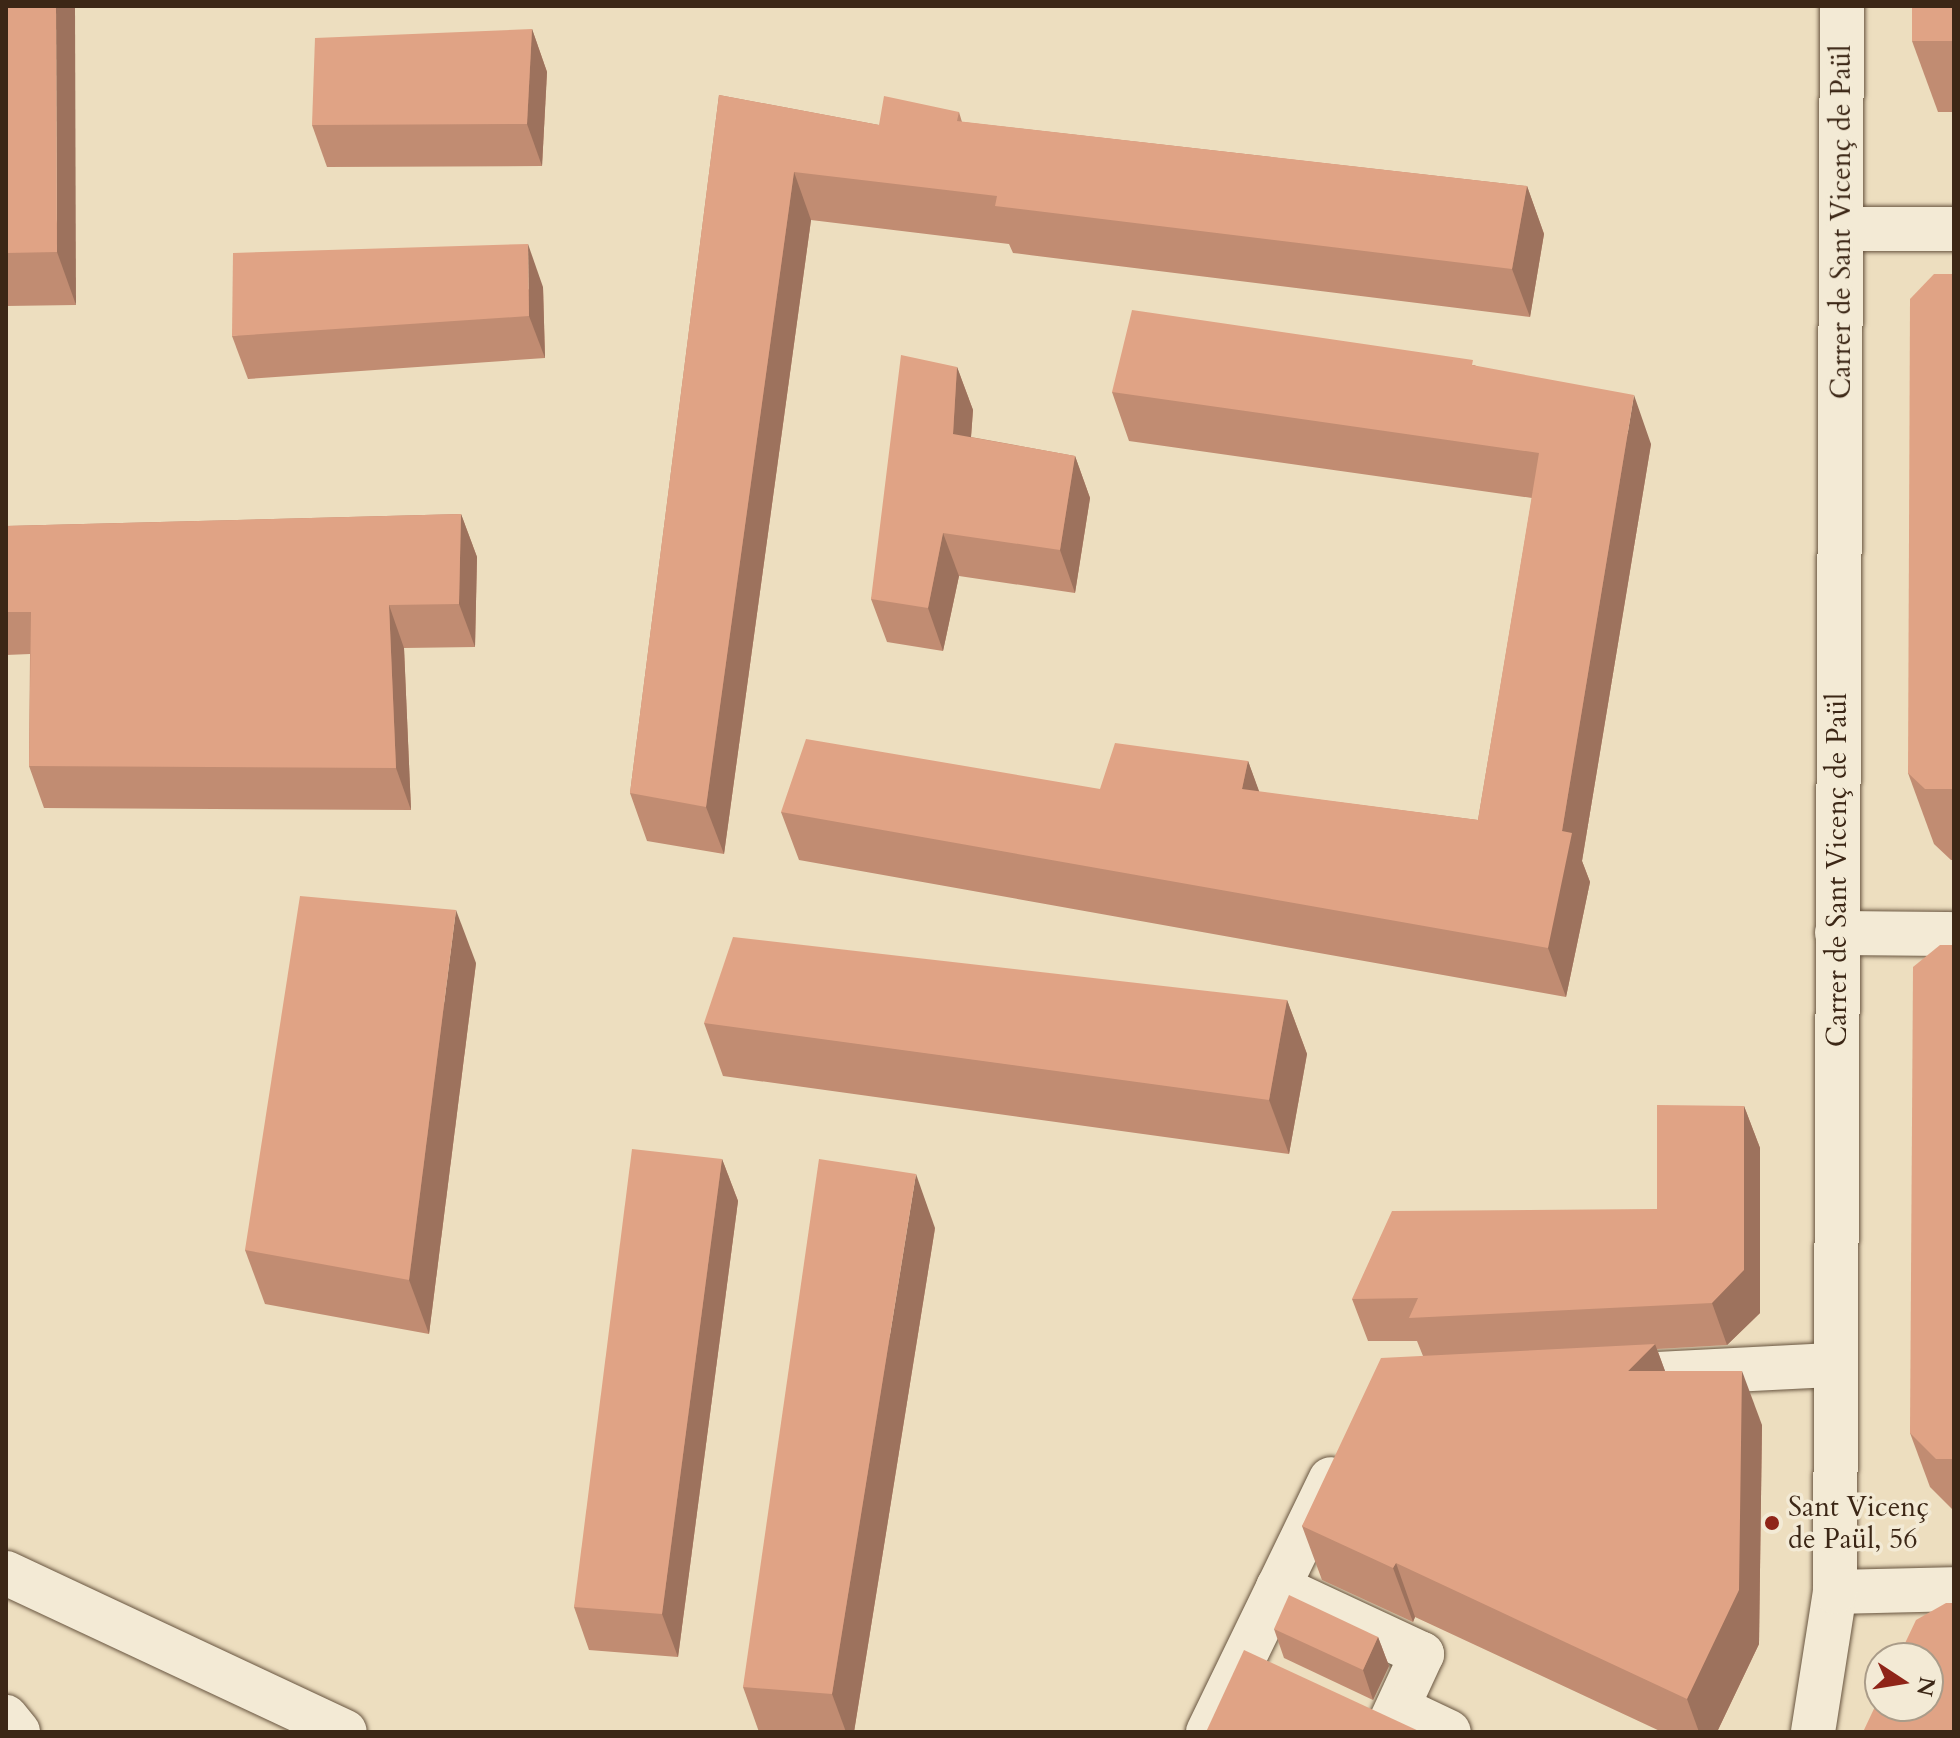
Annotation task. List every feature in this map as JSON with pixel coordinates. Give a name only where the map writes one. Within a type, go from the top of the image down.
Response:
[{"type":"street","name":"Carrer de Sant Vicenç de Paül","points":[[1813,1732],[1835,1592],[1842,6]]},
{"type":"street","points":[[1841,229],[1954,229]]},
{"type":"street","points":[[1837,933],[1954,934]]},
{"type":"street","points":[[1612,1376],[1834,1365]]},
{"type":"street","points":[[1208,1732],[1347,1445]]},
{"type":"street","points":[[6,1573],[345,1732]]},
{"type":"street","points":[[1278,1587],[1422,1654],[1380,1723],[1449,1732]]},
{"type":"street","points":[[1835,1592],[1954,1589]]},
{"type":"street","points":[[1240,1665],[1283,1685]]},
{"type":"street","points":[[6,1717],[18,1732]]},
{"type":"building","points":[[6,6],[56,6],[57,252],[6,253]]},
{"type":"building","points":[[1912,6],[1954,6],[1954,41],[1912,41]]},
{"type":"building","points":[[532,29],[527,124],[312,125],[315,38]]},
{"type":"building","points":[[719,95],[879,125],[884,96],[959,112],[957,121],[1527,186],[1512,269],[995,206],[997,196],[794,172],[706,807],[630,793]]},
{"type":"building","points":[[528,244],[529,316],[232,336],[233,253]]},
{"type":"building","points":[[1934,274],[1954,274],[1954,789],[1925,789],[1908,773],[1910,299]]},
{"type":"building","points":[[1132,310],[1473,360],[1472,365],[1634,395],[1562,831],[1572,833],[1548,948],[781,812],[806,739],[1100,789],[1115,743],[1248,761],[1242,789],[1478,820],[1539,453],[1112,392]]},
{"type":"building","points":[[901,355],[957,367],[953,434],[1075,456],[1060,550],[943,533],[928,608],[871,599]]},
{"type":"building","points":[[461,514],[459,604],[389,605],[396,768],[29,766],[31,612],[6,612],[6,526]]},
{"type":"building","points":[[300,896],[456,910],[409,1280],[245,1250]]},
{"type":"building","points":[[733,937],[1287,1000],[1269,1100],[704,1023]]},
{"type":"building","points":[[1940,945],[1954,945],[1954,1459],[1936,1459],[1910,1433],[1913,967]]},
{"type":"building","points":[[1657,1105],[1744,1106],[1744,1270],[1712,1303],[1409,1318],[1418,1298],[1352,1299],[1392,1211],[1657,1209]]},
{"type":"building","points":[[632,1149],[722,1159],[662,1614],[574,1607]]},
{"type":"building","points":[[819,1159],[916,1174],[832,1694],[743,1687]]},
{"type":"building","points":[[1655,1344],[1628,1371],[1742,1371],[1739,1590],[1687,1699],[1396,1563],[1393,1568],[1302,1526],[1381,1358]]},
{"type":"building","points":[[1289,1595],[1378,1637],[1363,1670],[1274,1629]]},
{"type":"building","points":[[1946,1603],[1954,1603],[1954,1732],[1863,1732],[1868,1722],[1944,1722],[1944,1642],[1906,1642],[1916,1620]]},
{"type":"building","points":[[1244,1650],[1421,1732],[1206,1732]]},
{"type":"place","name":"Sant Vicenç de Paül, 56","points":[[1772,1523]]}]
